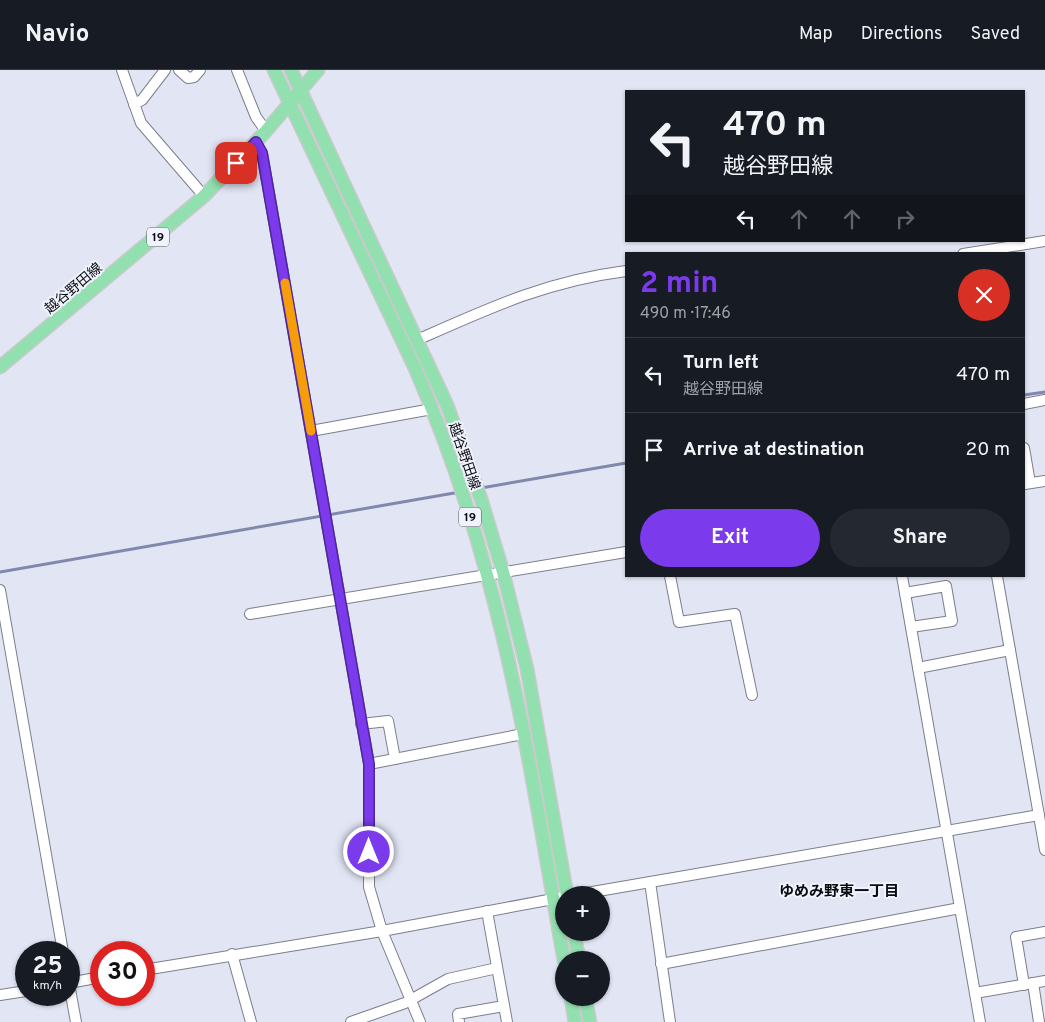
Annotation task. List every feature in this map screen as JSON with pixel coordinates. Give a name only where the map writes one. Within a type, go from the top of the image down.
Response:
[{"type":"main road","name":"越谷野田線","points":[[274,70],[397,328],[432,409],[466,506],[487,574],[524,734],[556,886]]},
{"type":"main road","name":"越谷野田線","points":[[291,70],[417,340],[459,438],[503,572],[527,669],[565,886]]},
{"type":"main road","points":[[301,90],[318,70]]},
{"type":"main road","name":"越谷野田線","points":[[0,368],[204,196],[256,142],[301,90]]},
{"type":"main road","points":[[572,1006],[575,1022]]},
{"type":"main road","points":[[587,1006],[590,1022]]},
{"type":"street","points":[[122,70],[141,123],[204,196]]},
{"type":"street","points":[[134,104],[142,100],[165,70]]},
{"type":"street","points":[[179,70],[188,78],[194,77],[200,70]]},
{"type":"street","points":[[237,70],[256,117],[266,131]]},
{"type":"street","points":[[256,142],[262,153],[311,431],[338,599],[369,764],[369,887],[382,931],[420,1022]]},
{"type":"street","points":[[976,252],[1045,241]]},
{"type":"street","points":[[417,340],[493,305],[540,288],[598,274],[625,271]]},
{"type":"street","points":[[1025,404],[1045,400]]},
{"type":"street","points":[[311,431],[432,409]]},
{"type":"street","points":[[1025,460],[1027,484],[1045,481]]},
{"type":"street","points":[[250,614],[625,552]]},
{"type":"street","points":[[670,577],[679,622],[735,614],[752,695]]},
{"type":"street","points":[[902,577],[980,1022]]},
{"type":"street","points":[[997,577],[1045,850]]},
{"type":"street","points":[[905,593],[946,586],[952,620],[911,627]]},
{"type":"street","points":[[0,590],[61,941]]},
{"type":"street","points":[[918,668],[1010,650]]},
{"type":"street","points":[[0,658],[11,655]]},
{"type":"street","points":[[362,724],[388,721],[395,759]]},
{"type":"street","points":[[369,764],[524,734]]},
{"type":"street","points":[[610,889],[1039,815]]},
{"type":"street","points":[[650,882],[670,1022]]},
{"type":"street","points":[[155,968],[382,931],[555,899]]},
{"type":"street","points":[[661,964],[960,908]]},
{"type":"street","points":[[487,911],[507,1022]]},
{"type":"street","points":[[1039,1022],[1016,937],[1045,932]]},
{"type":"street","points":[[232,954],[251,1022]]},
{"type":"street","points":[[351,1022],[412,999],[448,979],[497,968]]},
{"type":"street","points":[[976,993],[1045,981]]},
{"type":"street","points":[[0,995],[15,992]]},
{"type":"street","points":[[73,1006],[76,1022]]},
{"type":"street","points":[[460,1022],[458,1014],[504,1006]]},
{"type":"waterway","points":[[1025,395],[1045,392]]},
{"type":"waterway","points":[[481,488],[625,463]]},
{"type":"waterway","points":[[0,572],[460,492]]},
{"type":"slow traffic","points":[[285,283],[311,431]]},
{"type":"district","name":"ゆめみ野東一丁目","points":[[839,891]]},
{"type":"route","points":[[236,163],[256,142],[262,153],[311,431],[338,599],[369,764],[369,852]]}]
